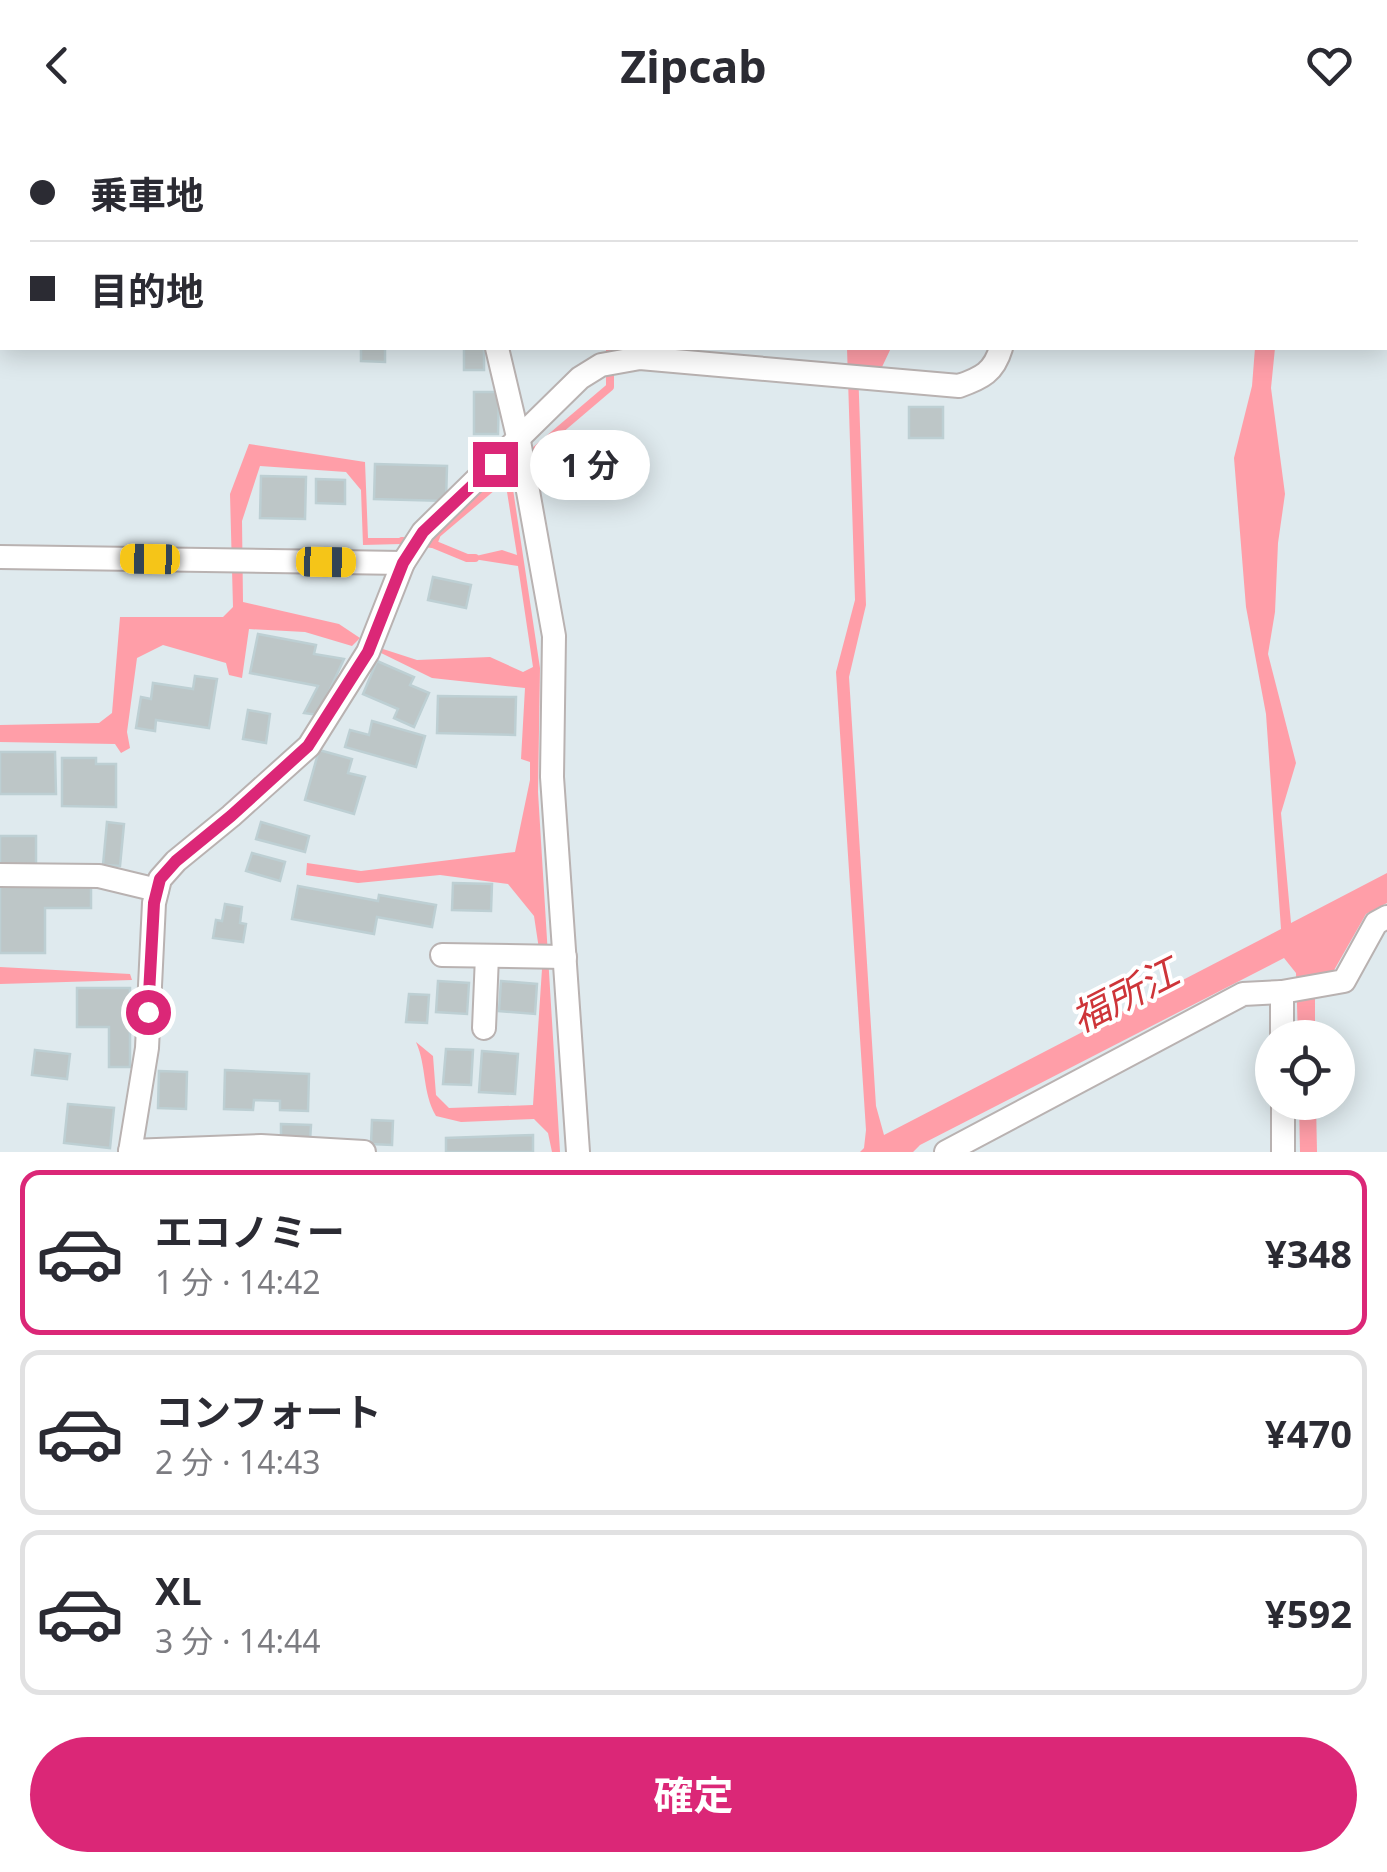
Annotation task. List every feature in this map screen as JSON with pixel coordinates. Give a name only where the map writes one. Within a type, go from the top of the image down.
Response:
[{"type":"street","points":[[497,350],[519,441],[554,636],[551,956],[578,1152]]},
{"type":"street","points":[[364,1152],[261,1146],[130,1152],[146,1048],[160,879],[308,746],[368,652],[412,549],[580,378],[610,363],[640,358],[959,386],[987,376],[1001,350]]},
{"type":"street","points":[[0,557],[250,561],[412,549]]},
{"type":"street","points":[[0,875],[99,876],[157,890]]},
{"type":"street","points":[[946,1152],[1243,994],[1344,981],[1376,923],[1387,916]]},
{"type":"street","points":[[442,955],[551,956]]},
{"type":"street","points":[[484,1028],[487,956]]},
{"type":"street","points":[[1282,992],[1282,1020]]},
{"type":"street","points":[[1283,1120],[1283,1152]]},
{"type":"shaded area","points":[[847,350],[890,350],[882,367],[858,367],[866,605],[849,677],[876,1106],[884,1135],[1281,929],[1266,714],[1246,607],[1234,458],[1252,386],[1255,350],[1275,350],[1271,388],[1285,494],[1268,654],[1296,763],[1281,813],[1291,923],[1387,873],[1387,903],[1366,914],[1333,972],[1315,974],[1315,1020],[1297,1020],[1296,973],[1284,958],[913,1152],[860,1152],[866,1130],[836,672],[855,600]]},
{"type":"shaded area","points":[[249,444],[365,462],[368,538],[404,538],[401,544],[363,545],[361,490],[346,472],[260,466],[242,521],[243,602],[339,624],[360,638],[352,646],[305,632],[249,629],[242,678],[229,675],[226,663],[163,645],[137,658],[127,732],[130,748],[121,753],[115,744],[0,742],[0,725],[99,723],[112,713],[120,617],[223,617],[233,607],[230,494]]},
{"type":"shaded area","points":[[504,473],[511,476],[540,668],[538,792],[560,1152],[552,1152],[548,1133],[534,1119],[461,1122],[436,1116],[416,1042],[433,1056],[436,1095],[449,1108],[533,1105],[542,969],[534,916],[508,884],[440,875],[358,883],[306,875],[307,863],[361,871],[515,852],[530,780],[530,762],[521,759],[525,688],[432,678],[379,652],[383,649],[417,660],[490,657],[523,672],[533,667],[518,566],[467,558],[502,550],[517,555]]},
{"type":"shaded area","points":[[0,967],[130,974],[132,980],[0,984]]},
{"type":"shaded area","points":[[1299,1120],[1316,1120],[1317,1152],[1300,1152]]},
{"type":"building","points":[[361,350],[385,350],[385,362],[361,361]]},
{"type":"building","points":[[464,350],[484,350],[484,370],[464,370]]},
{"type":"building","points":[[474,392],[499,392],[498,434],[474,434]]},
{"type":"building","points":[[909,407],[943,407],[943,438],[909,438]]},
{"type":"building","points":[[375,464],[447,466],[446,501],[374,499]]},
{"type":"building","points":[[261,476],[306,477],[305,519],[260,518]]},
{"type":"building","points":[[316,479],[345,480],[345,504],[316,503]]},
{"type":"building","points":[[433,577],[471,585],[466,608],[428,600]]},
{"type":"building","points":[[258,634],[316,645],[314,654],[344,659],[318,715],[304,713],[318,686],[250,673]]},
{"type":"building","points":[[377,661],[414,677],[410,685],[429,693],[414,727],[394,718],[398,709],[363,694]]},
{"type":"building","points":[[195,676],[217,679],[209,728],[156,720],[155,731],[136,728],[141,697],[151,699],[153,683],[193,689]]},
{"type":"building","points":[[438,696],[516,697],[515,735],[437,733]]},
{"type":"building","points":[[248,710],[270,714],[266,743],[243,739]]},
{"type":"building","points":[[372,721],[425,736],[416,767],[345,747],[350,730],[369,735]]},
{"type":"building","points":[[319,750],[352,759],[348,773],[365,777],[354,814],[305,800]]},
{"type":"building","points":[[0,752],[55,752],[56,794],[0,794]]},
{"type":"building","points":[[62,758],[96,758],[96,764],[116,764],[116,807],[62,806]]},
{"type":"building","points":[[107,822],[124,824],[120,866],[103,865]]},
{"type":"building","points":[[261,822],[309,836],[305,852],[256,839]]},
{"type":"building","points":[[0,836],[36,836],[36,864],[0,864]]},
{"type":"building","points":[[252,853],[285,862],[280,881],[246,871]]},
{"type":"building","points":[[453,883],[492,884],[491,911],[452,910]]},
{"type":"building","points":[[0,886],[91,886],[91,908],[45,908],[45,953],[0,953]]},
{"type":"building","points":[[298,886],[378,901],[379,895],[436,905],[432,927],[377,917],[374,934],[292,919]]},
{"type":"building","points":[[225,904],[242,907],[240,923],[246,924],[243,942],[213,938],[216,920],[222,921]]},
{"type":"building","points":[[438,981],[469,983],[467,1014],[436,1012]]},
{"type":"building","points":[[501,981],[537,984],[535,1014],[499,1011]]},
{"type":"building","points":[[77,988],[130,988],[130,1067],[109,1067],[109,1027],[77,1027]]},
{"type":"building","points":[[409,994],[429,995],[427,1023],[406,1022]]},
{"type":"building","points":[[446,1049],[473,1050],[471,1085],[443,1084]]},
{"type":"building","points":[[35,1050],[70,1054],[67,1079],[32,1075]]},
{"type":"building","points":[[482,1051],[518,1054],[515,1094],[479,1092]]},
{"type":"building","points":[[225,1070],[309,1074],[308,1111],[280,1110],[280,1101],[254,1100],[253,1110],[224,1109]]},
{"type":"building","points":[[159,1071],[187,1072],[186,1109],[158,1108]]},
{"type":"building","points":[[68,1104],[114,1108],[110,1148],[64,1143]]},
{"type":"building","points":[[372,1120],[393,1121],[392,1145],[371,1144]]},
{"type":"building","points":[[281,1124],[311,1125],[310,1141],[281,1140]]},
{"type":"building","points":[[533,1135],[533,1152],[446,1152],[446,1138]]},
{"type":"waterway","points":[[402,541],[433,544],[437,534],[610,387],[610,350]]},
{"type":"waterway","points":[[433,544],[475,558]]},
{"type":"route","points":[[148,1012],[154,903],[160,879],[308,746],[368,652],[403,563],[423,532],[495,464]]},
{"type":"water label","name":"福所江","points":[[1124,994]]}]
